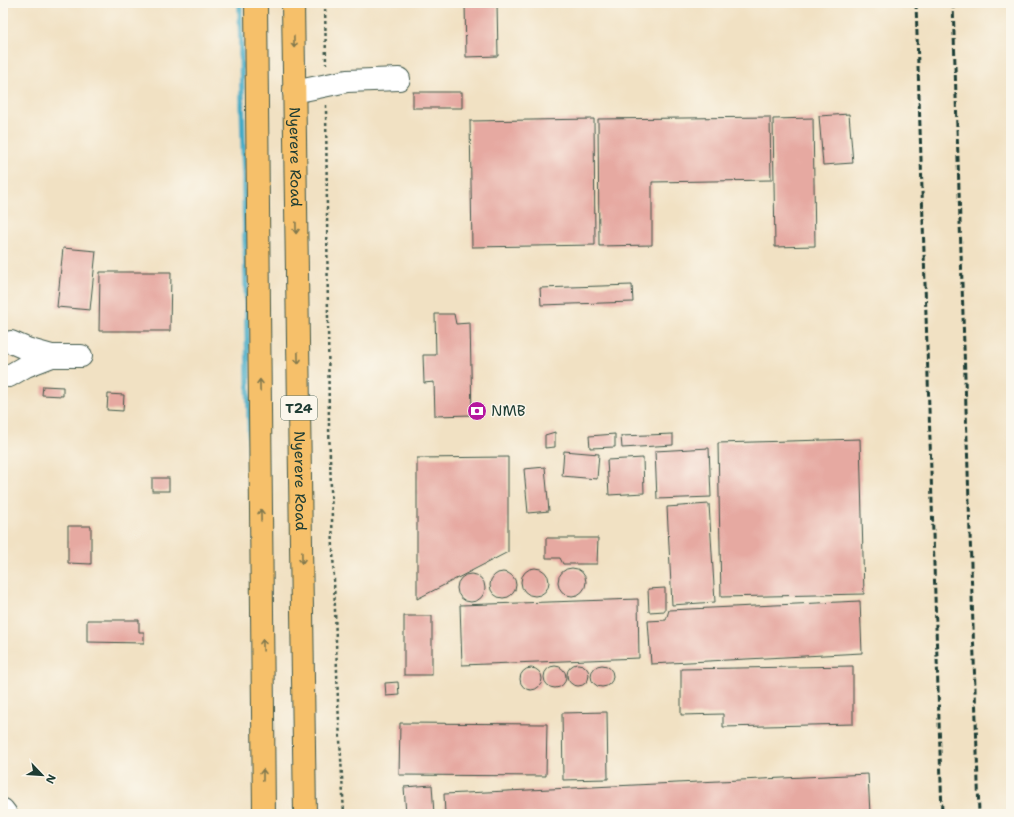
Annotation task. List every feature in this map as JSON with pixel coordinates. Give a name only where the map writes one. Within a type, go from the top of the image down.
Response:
[{"type":"highway","name":"T24","points":[[256,3],[264,814]]},
{"type":"highway","name":"Nyerere Road","points":[[293,3],[305,814]]},
{"type":"street","points":[[294,92],[347,81],[400,79]]},
{"type":"street","points":[[7,335],[27,349],[52,356],[81,356]]},
{"type":"street","points":[[6,381],[11,372],[14,357],[7,335]]},
{"type":"street","points":[[6,381],[26,366],[52,356]]},
{"type":"street","points":[[3,810],[6,814]]},
{"type":"path","points":[[325,3],[329,428],[344,814]]},
{"type":"building","points":[[465,3],[497,3],[498,56],[466,57]]},
{"type":"building","points":[[413,92],[462,92],[462,108],[413,108]]},
{"type":"building","points":[[849,114],[853,163],[823,165],[819,116]]},
{"type":"building","points":[[770,117],[771,180],[652,182],[652,245],[599,246],[598,119]]},
{"type":"building","points":[[813,118],[815,246],[775,247],[773,119]]},
{"type":"building","points":[[594,119],[595,245],[472,247],[470,121]]},
{"type":"building","points":[[63,248],[96,251],[90,310],[57,307]]},
{"type":"building","points":[[100,272],[171,272],[170,331],[99,331]]},
{"type":"building","points":[[632,285],[633,302],[541,305],[540,288]]},
{"type":"building","points":[[435,314],[454,314],[456,324],[470,323],[472,415],[435,416],[434,382],[424,383],[423,355],[436,355]]},
{"type":"building","points":[[43,386],[63,387],[63,396],[42,395]]},
{"type":"building","points":[[108,394],[124,395],[123,411],[107,410]]},
{"type":"building","points":[[555,432],[555,447],[545,448],[545,435]]},
{"type":"building","points":[[615,434],[615,447],[590,448],[589,436]]},
{"type":"building","points":[[673,434],[673,445],[622,448],[621,436]]},
{"type":"building","points":[[860,439],[864,594],[721,597],[718,443]]},
{"type":"building","points":[[709,448],[711,497],[657,499],[655,451]]},
{"type":"building","points":[[564,451],[599,454],[597,479],[562,476]]},
{"type":"building","points":[[508,457],[508,552],[417,599],[417,458]]},
{"type":"building","points":[[643,458],[644,493],[609,495],[607,460]]},
{"type":"building","points":[[545,467],[549,511],[528,513],[524,469]]},
{"type":"building","points":[[152,478],[169,478],[169,491],[152,491]]},
{"type":"building","points":[[709,504],[715,602],[672,605],[667,507]]},
{"type":"building","points":[[68,526],[91,526],[91,564],[68,563]]},
{"type":"building","points":[[546,538],[598,538],[597,564],[563,564],[560,558],[546,558]]},
{"type":"building","points":[[535,568],[545,572],[549,582],[545,592],[535,596],[525,592],[521,582],[525,572]]},
{"type":"building","points":[[572,568],[578,569],[582,572],[585,576],[585,588],[582,592],[578,595],[572,596],[566,595],[562,592],[559,588],[558,582],[559,576],[562,572],[566,569]]},
{"type":"building","points":[[503,572],[512,576],[516,585],[512,594],[503,598],[494,594],[490,585],[494,576]]},
{"type":"building","points":[[471,574],[481,578],[485,588],[481,598],[471,602],[461,598],[457,588],[461,578]]},
{"type":"building","points":[[665,588],[665,611],[649,612],[648,589]]},
{"type":"building","points":[[638,599],[639,658],[462,665],[460,605]]},
{"type":"building","points":[[860,601],[862,653],[651,664],[648,621],[666,620],[669,610]]},
{"type":"building","points":[[404,616],[432,616],[432,675],[404,675]]},
{"type":"building","points":[[87,620],[139,620],[139,632],[144,632],[144,643],[87,642]]},
{"type":"building","points":[[578,664],[586,667],[589,675],[586,683],[578,686],[570,683],[567,675],[570,667]]},
{"type":"building","points":[[602,665],[610,668],[613,676],[610,684],[602,687],[594,684],[591,676],[594,668]]},
{"type":"building","points":[[555,666],[563,669],[566,677],[563,685],[555,688],[547,685],[544,677],[547,669]]},
{"type":"building","points":[[853,666],[853,724],[723,727],[723,714],[681,715],[681,669]]},
{"type":"building","points":[[531,668],[539,671],[542,679],[539,687],[531,690],[523,687],[520,679],[523,671]]},
{"type":"building","points":[[398,682],[399,695],[386,696],[385,683]]},
{"type":"building","points":[[607,712],[608,779],[563,780],[562,713]]},
{"type":"building","points":[[400,723],[547,724],[546,776],[399,775]]},
{"type":"building","points":[[868,774],[870,814],[445,814],[444,794]]},
{"type":"building","points":[[432,785],[434,814],[406,814],[404,787]]},
{"type":"waterway","points":[[240,3],[250,462]]},
{"type":"railway","points":[[916,3],[942,814]]},
{"type":"railway","points":[[953,3],[979,814]]},
{"type":"place","name":"NMB","points":[[477,411]]}]
